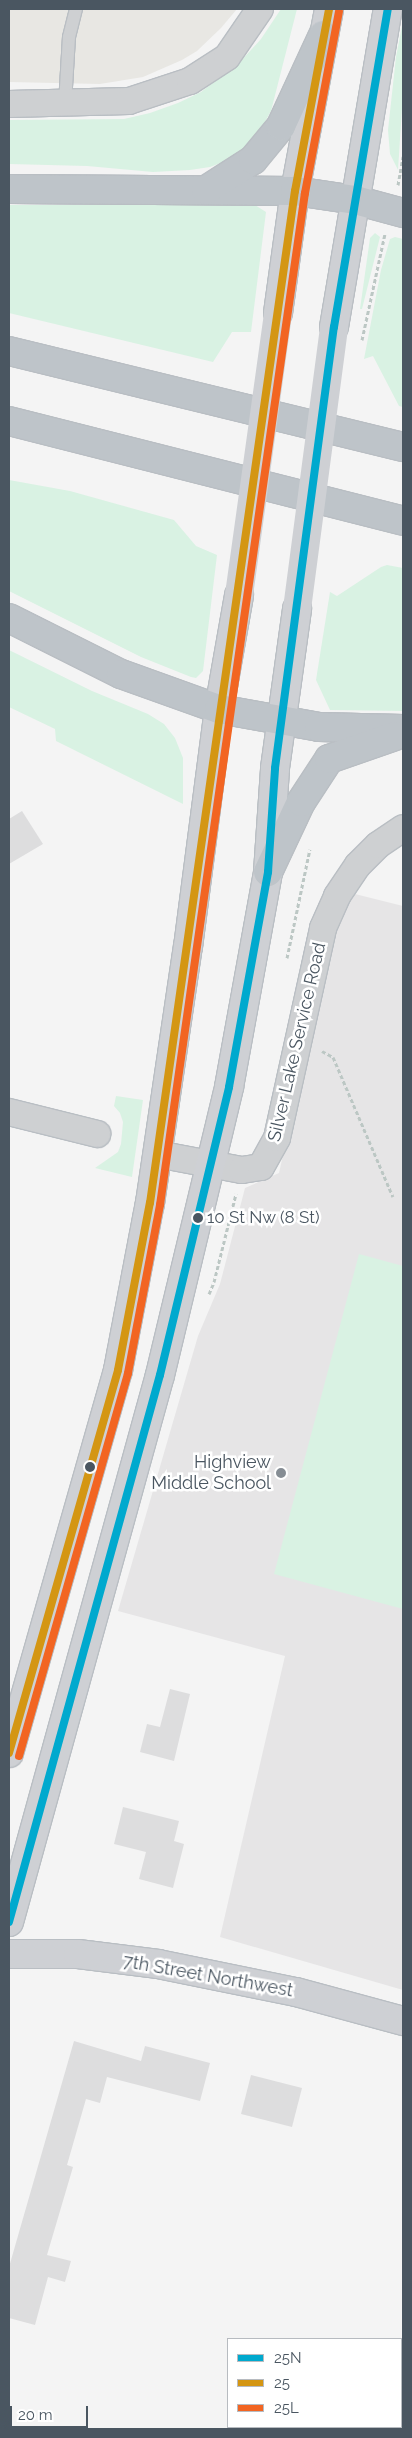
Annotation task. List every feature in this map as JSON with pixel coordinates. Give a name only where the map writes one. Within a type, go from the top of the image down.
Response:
[{"type":"highway","points":[[206,190],[253,160],[281,126],[326,22]]},
{"type":"highway","points":[[9,189],[295,191],[355,200],[398,210]]},
{"type":"highway","points":[[9,350],[403,447]]},
{"type":"highway","points":[[9,421],[403,521]]},
{"type":"highway","points":[[9,618],[121,674],[219,709],[319,727],[403,729]]},
{"type":"highway","points":[[268,872],[301,802],[329,759],[403,734]]},
{"type":"main road","points":[[9,1922],[160,1375],[229,1086],[268,872],[274,768],[334,327],[388,9]]},
{"type":"main road","points":[[9,1753],[118,1370],[157,1154],[188,947],[219,709],[239,595],[295,191],[326,22]]},
{"type":"main road","name":"7th Street Northwest","points":[[9,1954],[78,1954],[158,1964],[296,1992],[403,2020]]},
{"type":"street","points":[[9,104],[128,102],[190,81],[227,57],[260,9]]},
{"type":"street","name":"Silver Lake Service Road","points":[[157,1154],[242,1170],[261,1167],[269,1156],[277,1138],[323,928],[337,896],[358,865],[378,845],[403,828]]},
{"type":"street","points":[[9,1112],[97,1134]]},
{"type":"lane","points":[[65,104],[69,37],[76,9]]},
{"type":"path","points":[[360,348],[398,210],[403,156]]},
{"type":"path","points":[[287,959],[312,843]]},
{"type":"path","points":[[318,1049],[333,1057],[392,1197]]},
{"type":"shaded area","points":[[9,9],[237,9],[221,28],[197,51],[182,60],[143,77],[100,84],[9,82]]},
{"type":"shaded area","name":"Highview Middle School","points":[[351,893],[403,906],[403,1990],[220,1937],[285,1656],[118,1611],[198,1336],[220,1284],[245,1188],[279,1173],[333,931]]},
{"type":"green space","points":[[281,9],[297,9],[271,111],[261,129],[248,146],[231,159],[210,167],[153,172],[87,166],[9,164],[9,120],[124,119],[150,113],[178,103],[201,92],[239,63],[261,39]]},
{"type":"green space","points":[[403,21],[403,93],[398,170],[390,154],[388,130],[396,57]]},
{"type":"green space","points":[[9,205],[255,205],[266,212],[251,332],[232,332],[213,362],[9,313]]},
{"type":"green space","points":[[375,233],[380,237],[362,309],[360,309],[370,238]]},
{"type":"green space","points":[[395,237],[403,239],[403,407],[399,406],[373,356],[364,359],[381,270],[390,239]]},
{"type":"green space","points":[[9,480],[70,491],[174,520],[196,546],[217,555],[203,671],[196,678],[141,657],[9,591]]},
{"type":"green space","points":[[387,565],[403,568],[403,711],[330,710],[316,680],[330,592],[337,596]]},
{"type":"green space","points":[[9,650],[92,691],[148,714],[164,724],[175,738],[183,758],[183,804],[56,741],[55,729],[9,707]]},
{"type":"green space","points":[[116,1096],[143,1100],[132,1177],[95,1168],[118,1152],[121,1144],[123,1122],[120,1113],[114,1106]]},
{"type":"green space","points":[[359,1254],[403,1266],[403,1609],[274,1574]]},
{"type":"building","points":[[22,811],[43,844],[9,864],[9,819]]},
{"type":"building","points":[[170,1689],[190,1694],[174,1761],[140,1752],[147,1724],[160,1727]]},
{"type":"building","points":[[123,1807],[179,1821],[174,1841],[184,1844],[173,1888],[139,1879],[146,1852],[114,1844]]},
{"type":"building","points":[[74,2041],[141,2061],[145,2046],[210,2063],[200,2101],[107,2077],[100,2103],[86,2099],[67,2165],[73,2167],[47,2255],[71,2261],[65,2282],[48,2277],[35,2325],[9,2318],[9,2267]]},
{"type":"building","points":[[251,2075],[302,2088],[292,2127],[241,2114]]},
{"type":"transit line","name":"25","points":[[9,1753],[118,1370],[150,1203],[295,191],[329,9]]},
{"type":"transit line","name":"25N","points":[[9,1922],[160,1375],[229,1087],[268,872],[275,768],[334,327],[388,9]]},
{"type":"transit line","name":"25L","points":[[19,1756],[128,1373],[160,1205],[305,193],[339,11]]},
{"type":"place","name":"10 St Nw (8 St)","points":[[198,1218]]},
{"type":"place","name":"Highview Middle School","points":[[281,1473]]}]
